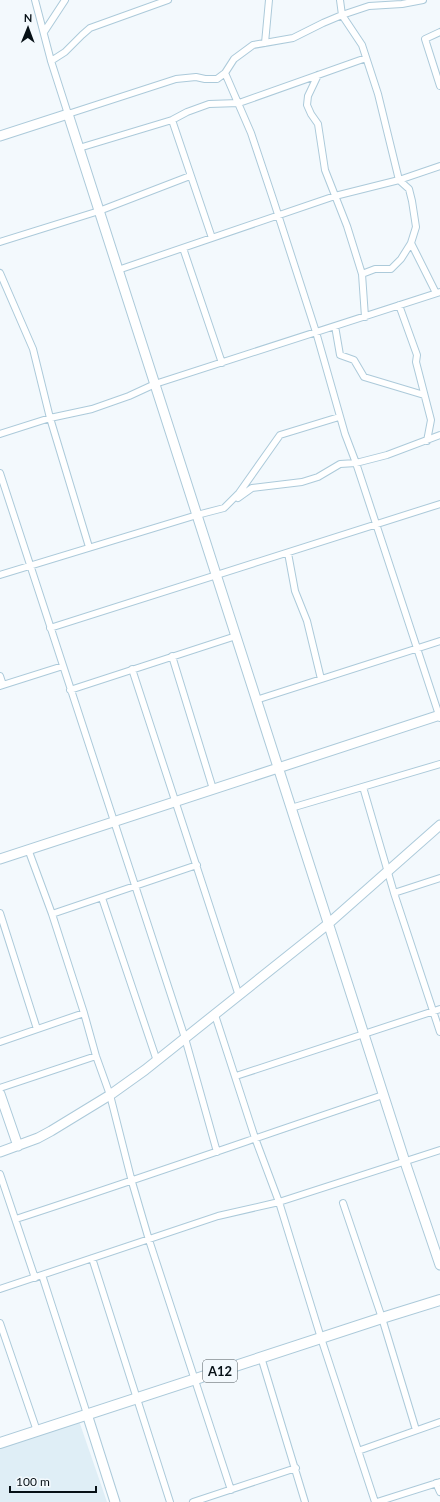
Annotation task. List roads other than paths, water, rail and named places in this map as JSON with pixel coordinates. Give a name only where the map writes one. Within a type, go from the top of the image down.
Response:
[{"type":"main road","name":"A12","points":[[0,1443],[440,1300]]},
{"type":"street","points":[[35,0],[51,61],[404,1162],[440,1265]]},
{"type":"street","points":[[44,32],[65,0]]},
{"type":"street","points":[[51,61],[65,52],[82,34],[90,28],[168,0]]},
{"type":"street","points":[[265,43],[269,0]]},
{"type":"street","points":[[340,0],[342,15],[362,45],[378,94],[399,180],[410,189],[416,227],[411,243],[401,258],[391,269],[375,269],[362,274]]},
{"type":"street","points":[[0,136],[176,79],[196,77],[205,80],[217,79],[225,73],[234,59],[253,45],[280,42],[293,38],[342,15],[369,6],[402,4],[423,0]]},
{"type":"street","points":[[440,32],[425,38],[440,86]]},
{"type":"street","points":[[79,148],[172,120],[187,112],[209,104],[239,103],[366,58]]},
{"type":"street","points":[[0,859],[278,768],[440,717],[356,463],[339,417],[316,332],[279,215],[251,133],[225,73]]},
{"type":"street","points":[[318,75],[308,96],[307,105],[318,124],[326,170],[347,226],[362,274],[365,317]]},
{"type":"street","points":[[172,120],[212,238]]},
{"type":"street","points":[[118,270],[335,196],[399,180],[440,166]]},
{"type":"street","points":[[0,242],[99,210],[190,176]]},
{"type":"street","points":[[0,434],[50,418],[92,409],[129,396],[155,384],[438,293],[411,243]]},
{"type":"street","points":[[183,248],[222,362]]},
{"type":"street","points":[[0,273],[33,349],[50,418],[89,547]]},
{"type":"street","points":[[399,305],[417,355],[416,362],[431,420],[426,441]]},
{"type":"street","points":[[335,326],[340,355],[354,360],[364,377],[424,395]]},
{"type":"street","points":[[224,508],[239,494],[280,435],[339,417]]},
{"type":"street","points":[[0,575],[89,547],[224,508],[252,488],[302,482],[318,477],[340,464],[356,463],[387,455],[440,435]]},
{"type":"street","points":[[0,473],[113,822],[185,1038],[217,1152]]},
{"type":"street","points":[[50,628],[440,504]]},
{"type":"street","points":[[288,553],[295,591],[307,620],[321,680]]},
{"type":"street","points":[[70,690],[236,636]]},
{"type":"street","points":[[256,700],[440,641]]},
{"type":"street","points":[[172,656],[213,789]]},
{"type":"street","points":[[0,676],[1,686],[63,666]]},
{"type":"street","points":[[132,669],[239,996]]},
{"type":"street","points":[[291,808],[440,764]]},
{"type":"street","points":[[363,787],[394,893],[440,1032]]},
{"type":"street","points":[[0,1152],[51,1132],[110,1095],[157,1061],[328,924],[440,825]]},
{"type":"street","points":[[28,849],[52,914],[84,1013],[96,1056],[110,1095],[132,1182],[149,1240],[231,1490]]},
{"type":"street","points":[[52,914],[197,865]]},
{"type":"street","points":[[394,893],[440,878]]},
{"type":"street","points":[[102,898],[157,1061]]},
{"type":"street","points":[[0,913],[37,1029]]},
{"type":"street","points":[[236,1076],[440,1009]]},
{"type":"street","points":[[0,1042],[84,1013]]},
{"type":"street","points":[[215,1015],[255,1138],[279,1202],[321,1338],[376,1502],[438,1483],[440,1492]]},
{"type":"street","points":[[0,1088],[96,1056]]},
{"type":"street","points":[[0,1094],[18,1146]]},
{"type":"street","points":[[16,1219],[132,1182],[255,1138],[383,1095]]},
{"type":"street","points":[[0,1289],[218,1216],[279,1202],[440,1150]]},
{"type":"street","points":[[0,1174],[35,1278]]},
{"type":"street","points":[[343,1203],[382,1318],[416,1430]]},
{"type":"street","points":[[92,1258],[170,1502]]},
{"type":"street","points":[[42,1275],[115,1502]]},
{"type":"street","points":[[0,1322],[37,1431]]},
{"type":"street","points":[[261,1357],[296,1468],[305,1502]]},
{"type":"street","points":[[358,1451],[440,1422]]},
{"type":"street","points":[[193,1502],[296,1468]]}]
